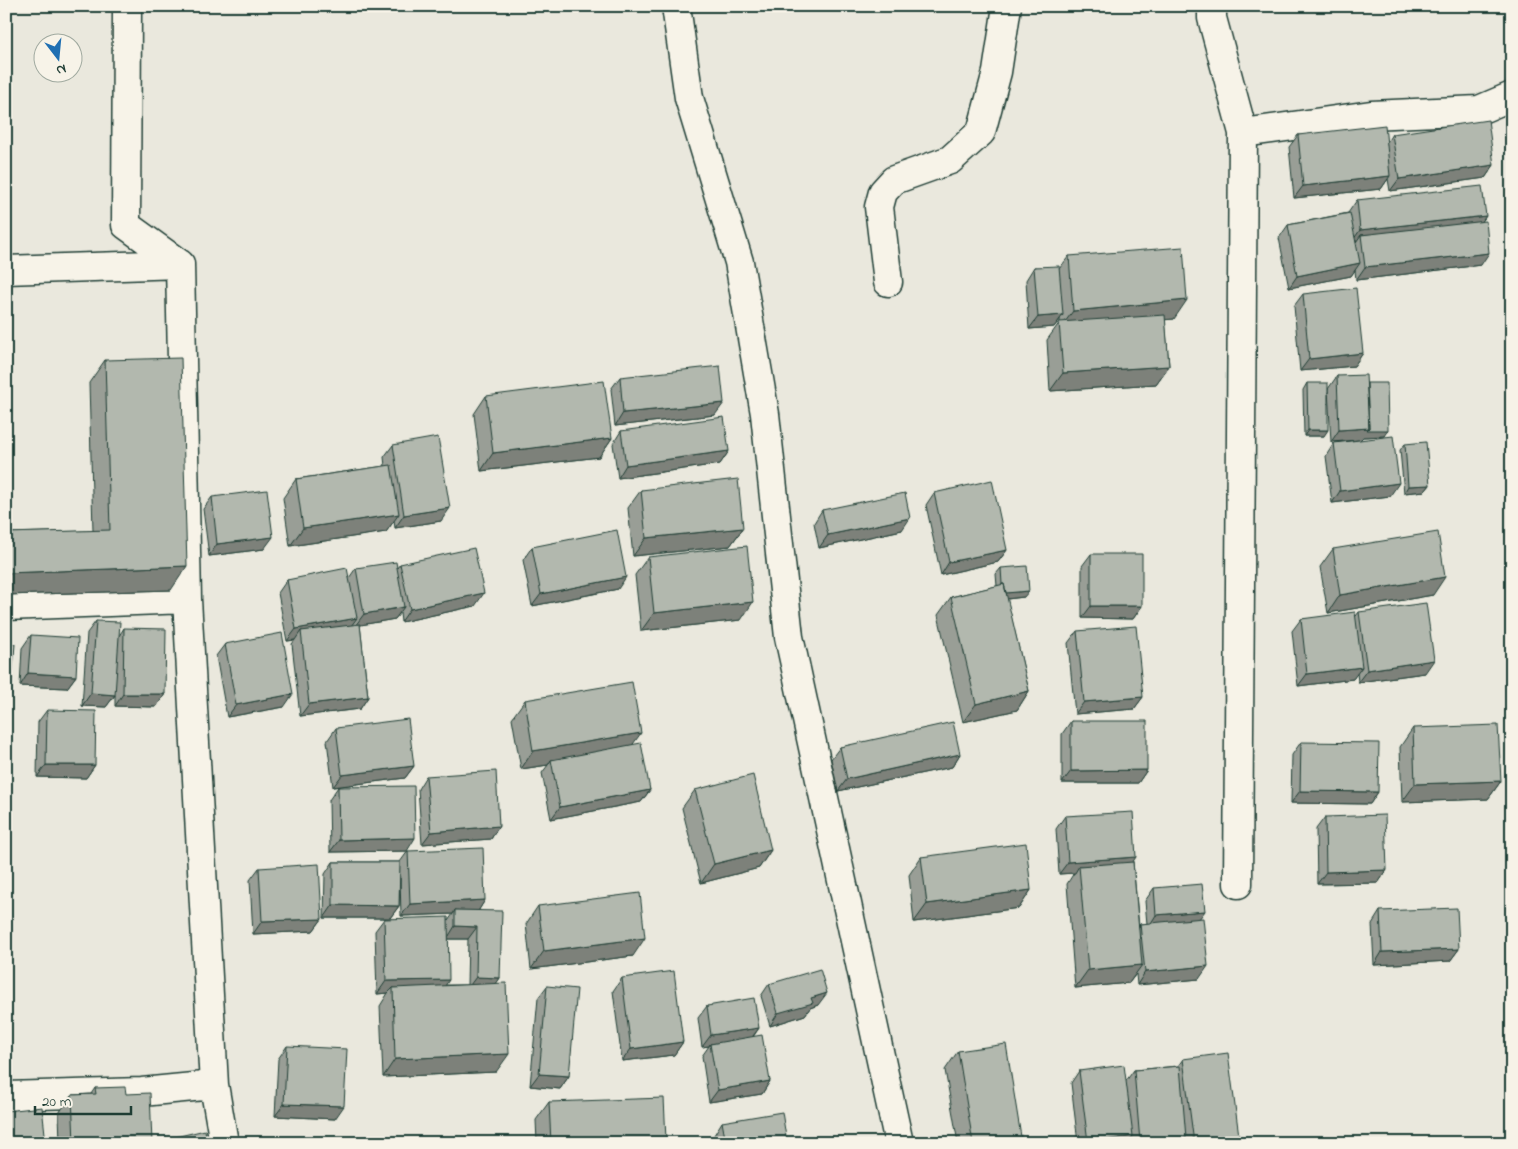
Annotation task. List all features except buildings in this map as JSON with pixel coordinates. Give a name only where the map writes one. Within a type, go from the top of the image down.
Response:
[{"type":"street","points":[[127,6],[126,225],[180,264]]},
{"type":"street","points":[[676,6],[689,98],[739,262],[765,414],[789,637],[898,1143]]},
{"type":"street","points":[[888,282],[879,206],[883,192],[894,180],[950,160],[980,132],[997,72],[1007,6]]},
{"type":"street","points":[[1212,6],[1212,18],[1243,134],[1238,884]]},
{"type":"street","points":[[1243,134],[1371,116],[1478,110],[1512,96]]},
{"type":"street","points":[[6,270],[180,264]]},
{"type":"street","points":[[180,264],[187,599],[214,1085],[224,1143]]},
{"type":"street","points":[[6,606],[187,599]]},
{"type":"street","points":[[6,1096],[142,1092],[214,1085]]}]
